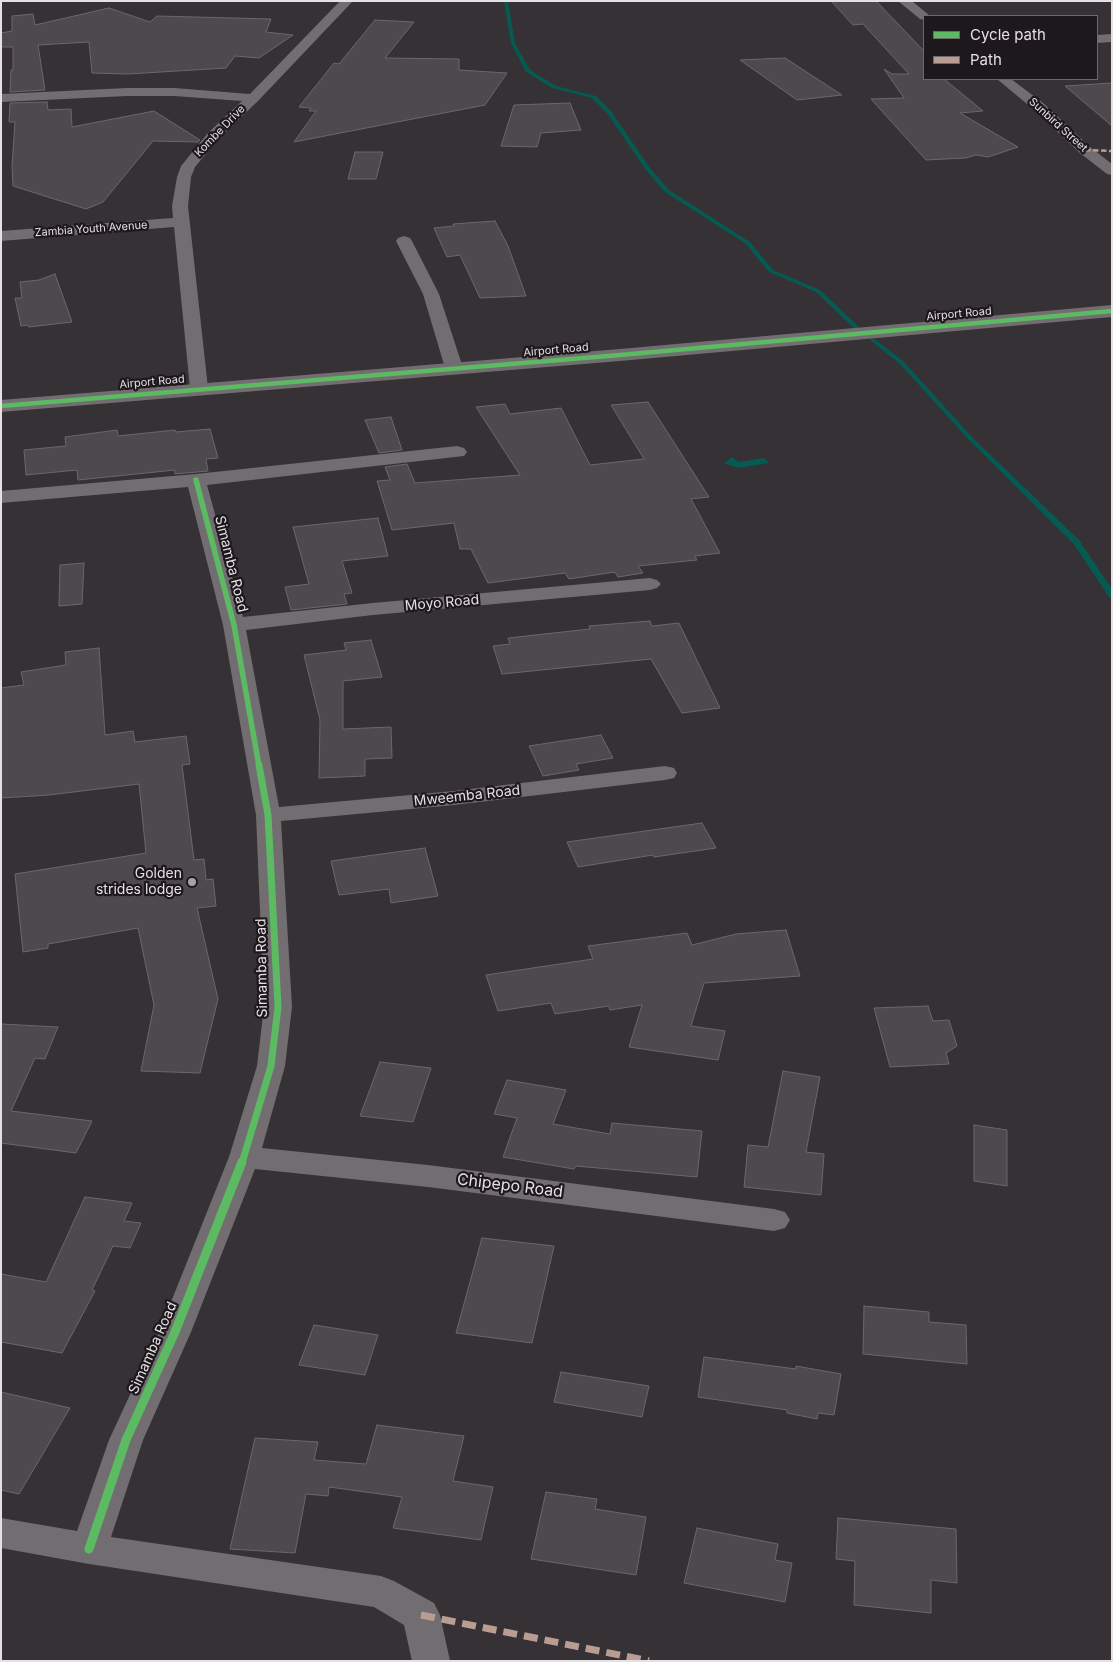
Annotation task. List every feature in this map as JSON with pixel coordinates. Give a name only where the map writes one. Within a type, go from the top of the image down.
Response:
[{"type":"street","name":"Kombe Drive","points":[[199,388],[180,206],[184,177],[188,166],[213,136],[253,98],[347,1]]},
{"type":"street","points":[[904,1],[923,15]]},
{"type":"street","points":[[1098,39],[1112,38]]},
{"type":"street","name":"Sunbird Street","points":[[1005,80],[1112,171]]},
{"type":"street","points":[[1,98],[146,92],[253,98]]},
{"type":"street","name":"Zambia Youth Avenue","points":[[1,236],[181,222]]},
{"type":"street","points":[[404,240],[431,294],[454,368]]},
{"type":"street","name":"Airport Road","points":[[1,406],[1112,311]]},
{"type":"street","points":[[1,497],[196,480],[457,452]]},
{"type":"street","name":"Simamba Road","points":[[88,1549],[126,1440],[175,1332],[244,1157],[271,1066],[278,1006],[268,814],[234,626],[196,480]]},
{"type":"street","name":"Moyo Road","points":[[234,626],[383,608],[650,584]]},
{"type":"street","name":"Mweemba Road","points":[[268,814],[454,798],[665,773]]},
{"type":"street","name":"Chipepo Road","points":[[244,1157],[428,1176],[774,1220]]},
{"type":"street","points":[[1,1533],[88,1549],[381,1592],[421,1615],[431,1661]]},
{"type":"shaded area","points":[[732,457],[739,462],[764,458],[769,463],[738,468],[724,463]]},
{"type":"building","points":[[831,1],[876,1],[923,50],[923,80],[945,80],[983,111],[960,113],[1018,147],[988,157],[976,155],[966,158],[926,160],[871,99],[904,98],[884,69],[892,74],[909,74],[863,24],[853,25]]},
{"type":"building","points":[[109,8],[150,22],[157,16],[271,19],[266,32],[293,35],[259,58],[235,56],[226,68],[128,74],[92,73],[89,42],[38,45],[45,90],[10,92],[11,70],[13,70],[13,47],[1,47],[1,33],[12,31],[12,16],[33,14],[35,25]]},
{"type":"building","points":[[375,20],[414,22],[385,58],[459,59],[459,70],[507,73],[485,105],[294,142],[316,111],[309,111],[311,108],[299,107],[334,63],[339,64]]},
{"type":"building","points":[[785,58],[842,95],[797,100],[740,60]]},
{"type":"building","points":[[1112,83],[1112,126],[1065,86]]},
{"type":"building","points":[[47,102],[48,110],[71,109],[72,127],[154,111],[200,140],[198,142],[153,141],[103,202],[86,209],[13,186],[12,166],[15,122],[9,122],[10,103]]},
{"type":"building","points":[[570,103],[581,130],[541,133],[537,147],[501,146],[514,105]]},
{"type":"building","points":[[355,152],[383,152],[376,179],[348,179]]},
{"type":"building","points":[[495,221],[508,246],[526,296],[480,298],[460,255],[447,257],[434,228],[454,226],[453,224]]},
{"type":"building","points":[[55,274],[72,322],[29,327],[27,325],[21,326],[15,298],[22,298],[20,282],[39,280]]},
{"type":"building","points":[[648,402],[709,497],[691,499],[720,553],[695,556],[697,560],[638,566],[643,573],[618,577],[615,572],[569,579],[565,573],[488,583],[471,549],[460,549],[454,523],[392,530],[377,481],[390,480],[385,467],[407,464],[415,483],[520,475],[476,407],[505,404],[510,414],[561,408],[590,465],[644,459],[611,405]]},
{"type":"building","points":[[391,417],[402,450],[379,453],[365,420]]},
{"type":"building","points":[[210,429],[218,458],[206,459],[208,471],[175,474],[175,470],[78,480],[77,470],[26,475],[24,450],[66,446],[65,437],[117,430],[118,436],[175,430],[176,432]]},
{"type":"building","points":[[378,518],[388,556],[342,561],[352,593],[344,594],[347,604],[291,610],[285,587],[309,584],[293,527]]},
{"type":"building","points":[[84,563],[82,604],[59,606],[60,565]]},
{"type":"building","points":[[650,621],[652,626],[679,623],[720,708],[682,713],[651,659],[502,674],[493,646],[510,644],[508,638],[590,629],[589,626]]},
{"type":"building","points":[[371,640],[382,677],[343,681],[343,729],[391,727],[392,758],[365,759],[365,776],[319,778],[320,720],[304,655],[346,650],[344,643]]},
{"type":"building","points":[[99,648],[105,735],[133,731],[135,742],[186,736],[190,764],[182,765],[194,860],[204,859],[206,880],[213,879],[216,906],[197,908],[218,999],[200,1073],[141,1071],[154,1005],[138,928],[48,944],[48,948],[23,952],[15,874],[146,853],[139,784],[49,795],[1,798],[1,688],[24,685],[21,672],[66,665],[65,652]]},
{"type":"building","points":[[601,735],[613,758],[576,764],[579,770],[543,776],[529,746]]},
{"type":"building","points":[[702,823],[716,848],[654,857],[653,855],[578,867],[567,842]]},
{"type":"building","points":[[425,848],[438,896],[391,903],[389,889],[339,895],[331,861]]},
{"type":"building","points":[[786,930],[800,976],[704,983],[691,1026],[725,1031],[718,1060],[629,1047],[642,1005],[610,1010],[609,1006],[555,1014],[551,1003],[498,1011],[486,975],[593,959],[588,946],[687,933],[692,945],[736,934]]},
{"type":"building","points":[[928,1006],[933,1021],[949,1020],[957,1046],[946,1053],[949,1064],[890,1067],[874,1008]]},
{"type":"building","points":[[1,1024],[58,1027],[45,1059],[35,1058],[11,1111],[92,1121],[76,1153],[1,1143]]},
{"type":"building","points":[[380,1062],[431,1068],[413,1122],[360,1116]]},
{"type":"building","points":[[783,1071],[820,1077],[806,1152],[824,1154],[821,1195],[744,1187],[748,1145],[768,1147]]},
{"type":"building","points":[[507,1080],[566,1090],[553,1124],[610,1134],[612,1123],[702,1131],[697,1177],[576,1166],[574,1169],[503,1157],[517,1118],[494,1114]]},
{"type":"building","points":[[974,1125],[1007,1130],[1007,1186],[974,1181]]},
{"type":"building","points":[[85,1197],[132,1203],[124,1221],[141,1223],[130,1248],[113,1246],[92,1290],[95,1291],[62,1353],[1,1342],[1,1274],[46,1282]]},
{"type":"building","points":[[482,1238],[554,1246],[532,1343],[456,1333]]},
{"type":"building","points":[[864,1306],[929,1312],[929,1322],[966,1325],[967,1364],[863,1354]]},
{"type":"building","points":[[314,1325],[378,1335],[365,1375],[299,1365]]},
{"type":"building","points":[[704,1357],[796,1369],[796,1366],[841,1374],[834,1415],[818,1413],[817,1419],[787,1413],[787,1410],[698,1397]]},
{"type":"building","points":[[561,1372],[649,1386],[642,1417],[554,1402]]},
{"type":"building","points":[[1,1392],[70,1408],[19,1494],[1,1490]]},
{"type":"building","points":[[377,1425],[464,1436],[453,1481],[493,1487],[481,1540],[393,1528],[402,1497],[329,1487],[328,1496],[306,1494],[295,1553],[230,1549],[255,1438],[318,1442],[314,1460],[366,1464]]},
{"type":"building","points":[[546,1492],[597,1499],[595,1509],[646,1517],[636,1575],[531,1559]]},
{"type":"building","points":[[838,1518],[956,1529],[957,1583],[931,1580],[931,1613],[854,1605],[855,1561],[836,1559]]},
{"type":"building","points":[[697,1528],[778,1544],[775,1560],[792,1563],[785,1602],[684,1583]]},
{"type":"waterway","points":[[506,1],[513,43],[528,71],[554,87],[594,97],[609,112],[648,169],[667,191],[748,243],[771,271],[818,291],[858,329]]},
{"type":"waterway","points":[[873,340],[902,363],[971,439],[1076,542],[1112,595]]},
{"type":"marked path","points":[[1085,150],[1112,151]]},
{"type":"marked path","points":[[421,1615],[649,1661]]},
{"type":"cycle path","points":[[1,406],[620,355],[1112,311]]},
{"type":"cycle path","points":[[89,1549],[126,1440],[175,1332],[244,1157],[271,1066],[278,1007],[268,815],[234,625],[196,480]]},
{"type":"place","name":"Golden strides lodge","points":[[192,882]]}]
